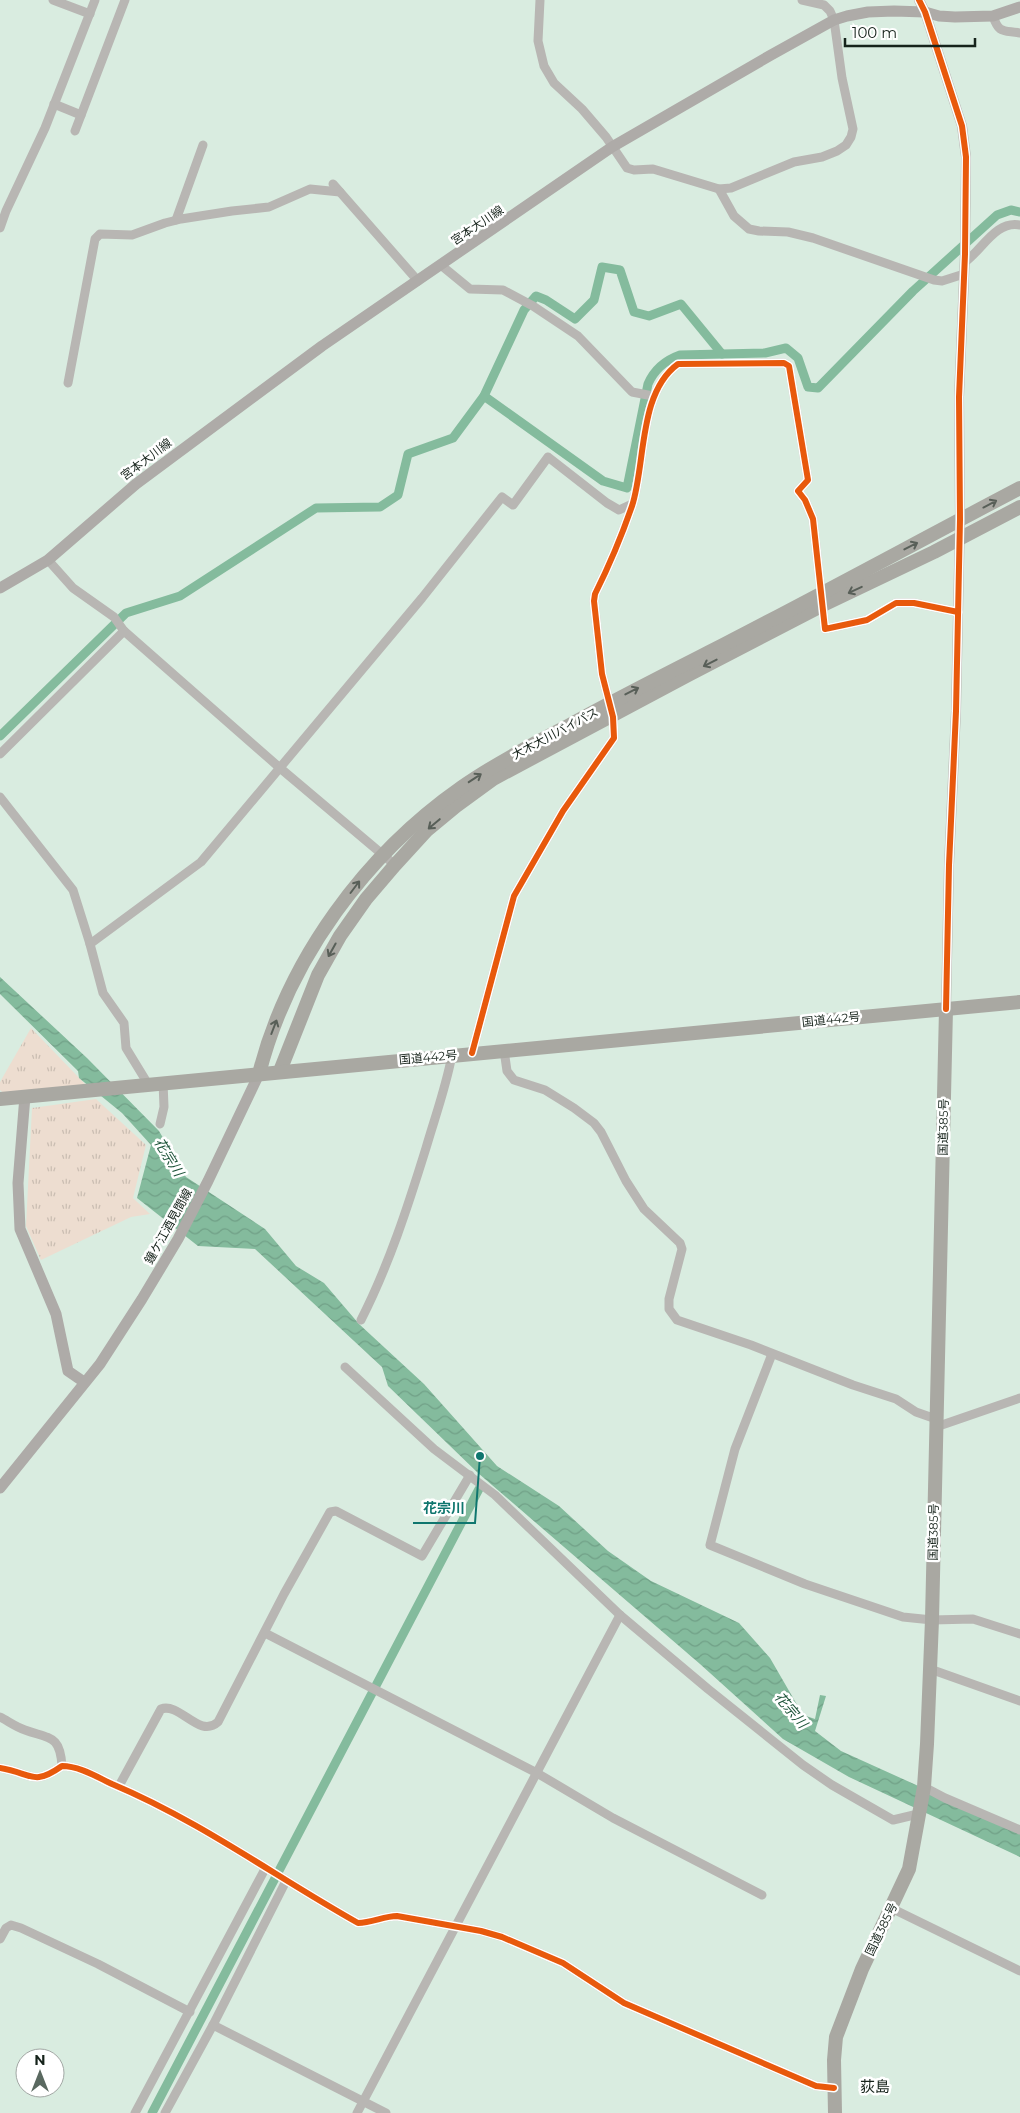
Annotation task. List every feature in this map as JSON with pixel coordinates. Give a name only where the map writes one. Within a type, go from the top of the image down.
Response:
[{"type":"highway","name":"大木大川バイパス","points":[[280,1071],[318,975],[340,936],[366,899],[395,865],[427,830],[456,806],[493,779],[611,710],[822,600],[892,556],[1020,488]]},
{"type":"highway","name":"大木大川バイパス","points":[[822,600],[899,569],[1020,507]]},
{"type":"highway","name":"大木大川バイパス","points":[[250,1075],[265,1049],[302,966],[336,914],[382,854],[461,787],[520,751],[611,710]]},
{"type":"highway","points":[[946,1009],[1020,1002]]},
{"type":"highway","name":"国道442号","points":[[0,1099],[120,1086],[946,1009]]},
{"type":"highway","name":"国道385号","points":[[835,2113],[836,2037],[862,1969],[909,1869],[924,1788],[932,1620],[946,1009]]},
{"type":"main road","name":"宮本大川線","points":[[0,588],[48,560],[108,507],[159,466],[322,346],[442,266],[612,147],[834,20],[868,12],[894,11],[925,12],[939,16],[955,17],[993,16],[1020,7]]},
{"type":"main road","name":"鐘ケ江酒見間線","points":[[0,1488],[100,1364],[178,1239],[208,1181],[250,1075]]},
{"type":"main road","points":[[25,1096],[18,1183],[20,1229],[56,1314],[68,1371],[84,1382]]},
{"type":"street","points":[[53,0],[90,14]]},
{"type":"street","points":[[0,228],[63,108],[95,0]]},
{"type":"street","points":[[75,131],[125,0]]},
{"type":"street","points":[[540,0],[538,41],[544,66],[554,83],[582,109],[606,137],[627,168],[634,170],[653,169],[719,189],[730,188],[794,162],[822,157],[846,145],[851,138],[853,129],[842,78],[834,20],[830,11],[824,5],[802,0]]},
{"type":"street","points":[[919,0],[925,12],[954,101],[964,141],[965,258],[960,397],[959,579],[946,1009]]},
{"type":"street","points":[[993,16],[997,28],[1002,31],[1020,33]]},
{"type":"street","points":[[63,108],[81,115]]},
{"type":"street","points":[[176,220],[203,145]]},
{"type":"street","points":[[333,184],[418,281]]},
{"type":"street","points":[[68,382],[95,239],[100,234],[132,235],[176,220],[232,210],[269,207],[310,189],[340,192]]},
{"type":"street","points":[[719,189],[734,216],[750,229],[788,232],[813,238],[934,280],[942,281],[964,274]]},
{"type":"street","points":[[965,258],[974,255],[1004,226],[1020,225]]},
{"type":"street","points":[[442,266],[470,289],[503,290],[533,306],[578,336],[632,392],[648,395]]},
{"type":"street","points":[[472,1053],[514,896],[563,811],[614,738],[611,710],[602,674],[594,601],[595,594],[632,504],[648,395],[672,369],[678,364],[784,363],[789,366],[808,480],[798,491],[811,511],[825,629],[867,620],[896,604],[906,602],[958,612]]},
{"type":"street","points":[[90,944],[201,862],[422,598],[502,497],[512,505],[548,457],[618,510],[632,504]]},
{"type":"street","points":[[48,560],[73,588],[114,617],[122,628],[280,768],[395,865]]},
{"type":"street","points":[[0,754],[122,628]]},
{"type":"street","points":[[0,797],[73,890],[103,993],[124,1023],[126,1048],[148,1084]]},
{"type":"street","points":[[504,1050],[507,1071],[514,1080],[545,1090],[594,1123],[601,1132],[626,1181],[644,1209],[680,1243],[682,1249],[669,1299],[671,1314],[677,1320],[853,1385],[896,1398],[936,1423],[1020,1398]]},
{"type":"street","points":[[361,1320],[376,1289],[412,1193],[448,1076],[452,1055]]},
{"type":"street","points":[[160,1124],[164,1107],[163,1082]]},
{"type":"street","points":[[772,1354],[735,1449],[710,1545],[789,1578],[903,1616],[932,1620],[973,1618],[1020,1634]]},
{"type":"street","points":[[345,1368],[434,1449],[495,1495],[620,1615],[774,1744],[832,1785],[893,1820],[919,1812]]},
{"type":"street","points":[[119,1786],[161,1709],[172,1709],[205,1727],[213,1727],[218,1722],[330,1512],[336,1510],[422,1556],[470,1475]]},
{"type":"street","points":[[357,2113],[620,1615]]},
{"type":"street","points":[[265,1633],[537,1774],[613,1818],[762,1895]]},
{"type":"street","points":[[930,1669],[1020,1701]]},
{"type":"street","points":[[0,1717],[23,1730],[52,1738],[59,1746],[62,1766]]},
{"type":"street","points":[[0,1768],[38,1779],[62,1766],[76,1768],[119,1786],[185,1818],[358,1924],[368,1923],[388,1916],[397,1916],[502,1936],[563,1963],[624,2003],[816,2086],[834,2088]]},
{"type":"street","points":[[924,1788],[1020,1830]]},
{"type":"street","points":[[135,2113],[190,2012],[276,1874]]},
{"type":"street","points":[[165,2113],[213,2025],[276,1874]]},
{"type":"street","points":[[891,1908],[1020,1971]]},
{"type":"street","points":[[0,1939],[6,1928],[11,1925],[21,1928],[98,1964],[190,2012]]},
{"type":"street","points":[[213,2025],[386,2113]]},
{"type":"green space","points":[[31,1028],[86,1085],[9,1098],[0,1090],[0,1082]]},
{"type":"green space","points":[[96,1099],[146,1145],[133,1198],[150,1214],[131,1217],[41,1260],[26,1226],[32,1108]]},
{"type":"water","points":[[0,977],[87,1058],[159,1131],[186,1177],[265,1229],[296,1266],[324,1283],[359,1324],[424,1384],[497,1466],[559,1506],[608,1551],[651,1581],[739,1623],[770,1658],[803,1715],[815,1719],[820,1695],[826,1696],[815,1731],[841,1751],[1020,1832],[1020,1857],[849,1777],[783,1739],[700,1664],[478,1473],[388,1386],[382,1367],[255,1249],[198,1246],[137,1198],[151,1145],[122,1113],[79,1078],[78,1071],[0,994]]},
{"type":"waterway","points":[[484,396],[603,481],[627,488],[648,384],[657,370],[665,363],[680,355],[765,353],[786,348],[798,358],[808,387],[818,388],[913,291],[997,215],[1011,210],[1020,212]]},
{"type":"waterway","points":[[0,736],[126,613],[180,596],[316,508],[380,507],[398,495],[408,454],[453,438],[484,396],[524,310],[536,296],[546,300],[575,319],[594,300],[602,267],[620,270],[634,312],[649,316],[681,304],[722,354]]},
{"type":"waterway","points":[[152,2113],[479,1489]]},
{"type":"cycle path","points":[[919,0],[925,12],[962,126],[966,157],[965,254],[959,397],[960,519],[956,711],[949,865],[946,1009]]},
{"type":"cycle path","points":[[472,1053],[514,896],[563,811],[614,738],[613,717],[602,674],[594,601],[595,594],[632,506],[645,430],[656,392],[665,377],[678,364],[784,363],[789,366],[808,480],[798,491],[805,500],[813,519],[825,629],[867,620],[896,603],[914,603],[958,612]]},
{"type":"cycle path","points":[[0,1768],[32,1777],[44,1776],[62,1766],[81,1770],[144,1799],[207,1832],[358,1923],[397,1916],[481,1931],[502,1937],[563,1963],[624,2003],[816,2086],[834,2088]]},
{"type":"place","name":"花宗川","points":[[480,1456]]},
{"type":"district","name":"荻島","points":[[875,2086]]}]
